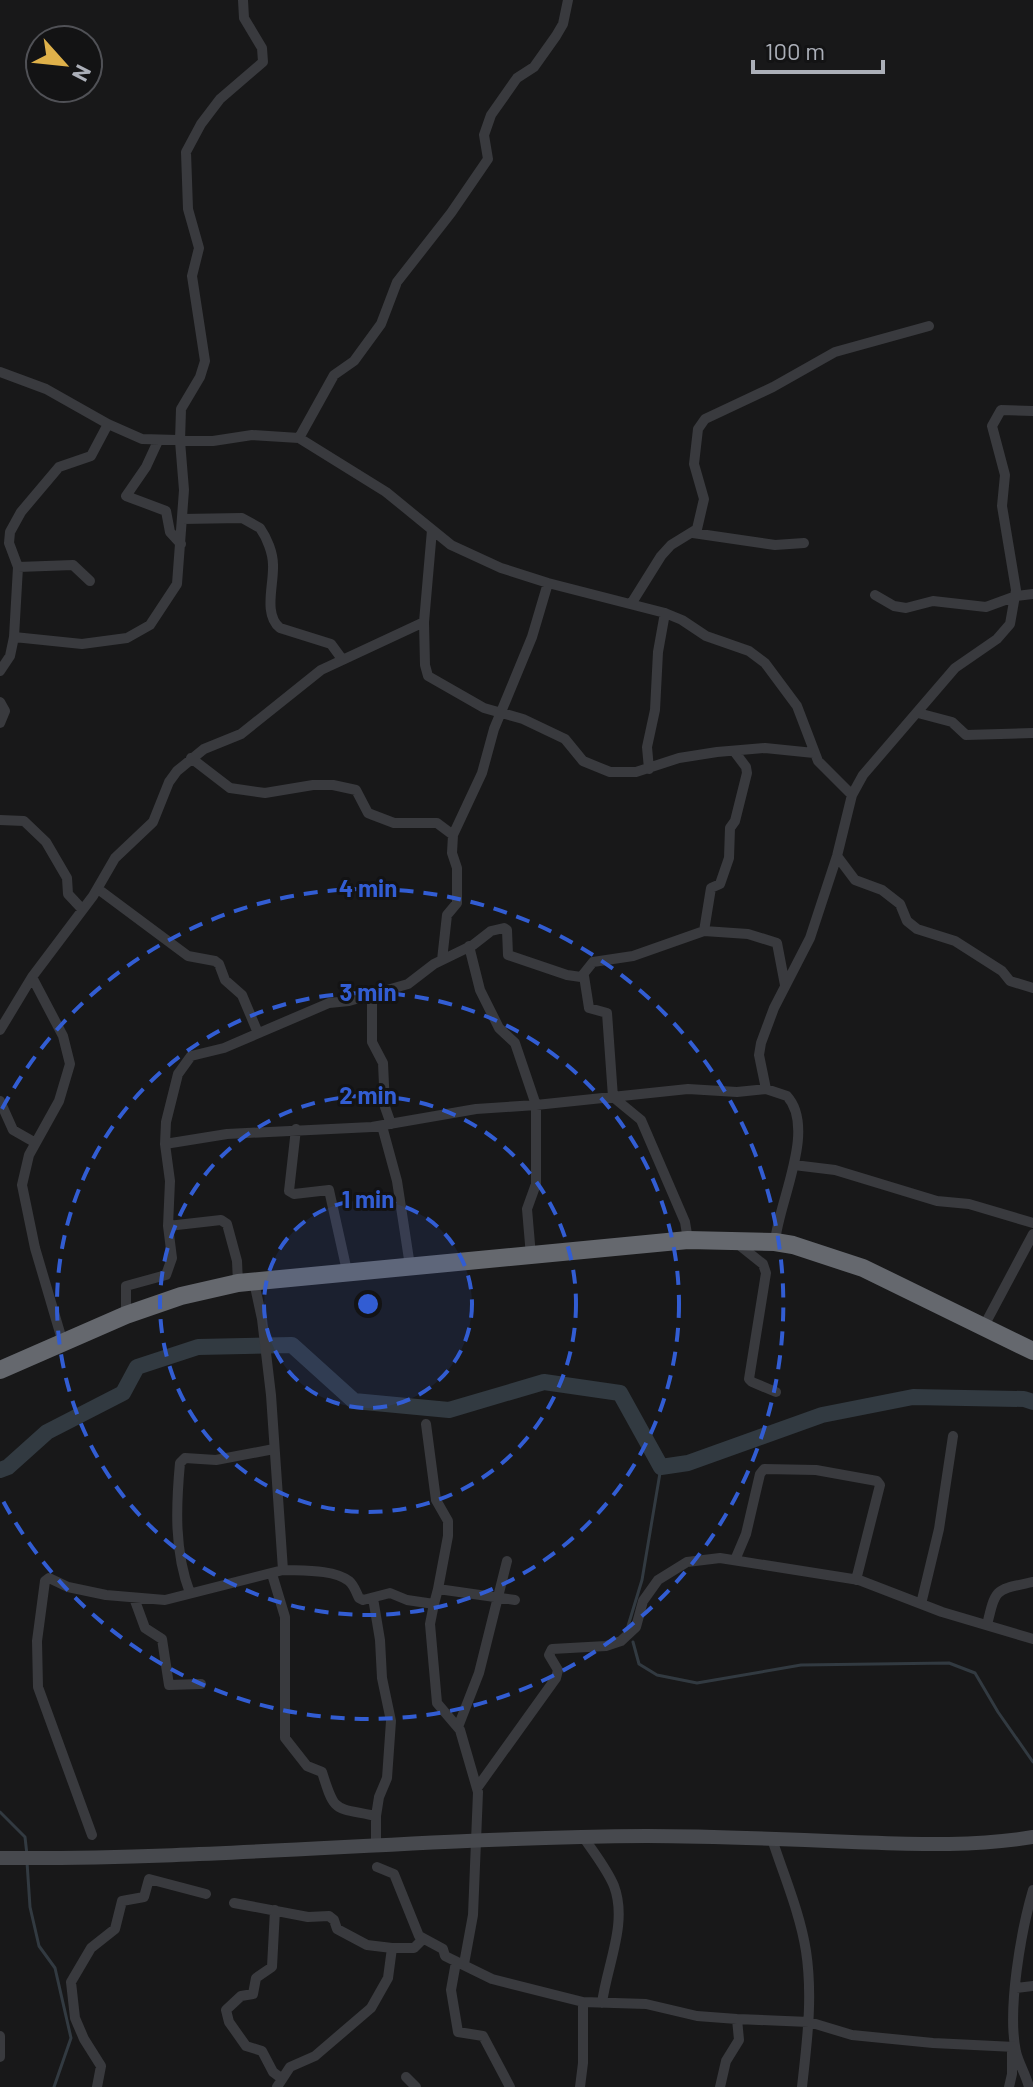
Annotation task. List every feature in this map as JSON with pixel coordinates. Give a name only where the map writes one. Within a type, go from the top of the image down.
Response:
[{"type":"highway","points":[[0,1370],[126,1315],[189,1293],[246,1282],[688,1240],[793,1245],[863,1268],[1033,1351]]},
{"type":"main road","points":[[0,1858],[376,1847],[531,1837],[772,1839],[935,1846],[999,1843],[1033,1837]]},
{"type":"street","points":[[14,637],[82,644],[131,637],[150,625],[174,591],[179,575],[184,490],[181,409],[200,377],[205,361],[192,276],[198,262],[199,248],[188,209],[186,152],[201,124],[220,99],[263,62],[262,48],[244,18],[243,0]]},
{"type":"street","points":[[299,438],[334,375],[354,361],[381,324],[397,282],[488,159],[484,135],[491,115],[517,78],[534,67],[556,36],[563,24],[568,0]]},
{"type":"street","points":[[631,604],[661,556],[671,545],[693,533],[700,522],[704,499],[694,464],[698,429],[705,419],[773,387],[835,352],[929,326]]},
{"type":"street","points":[[0,372],[46,389],[108,424],[142,439],[213,441],[252,435],[299,438],[378,486],[451,545],[489,563],[548,583],[665,613],[706,636],[749,651],[765,663],[797,706],[814,753],[824,769],[852,795]]},
{"type":"street","points":[[766,1089],[760,1049],[785,985],[810,938],[837,856],[852,795],[872,762],[955,668],[1005,633],[1014,614],[1016,596],[1002,506],[1005,475],[992,426],[1001,410],[1033,411]]},
{"type":"street","points":[[0,671],[10,656],[14,637],[18,567],[4,544],[18,518],[52,475],[59,467],[91,456],[108,424]]},
{"type":"street","points":[[158,441],[144,471],[126,496],[166,511],[170,532],[181,544]]},
{"type":"street","points":[[182,519],[242,518],[260,528],[273,564],[270,613],[274,623],[280,628],[331,644],[342,659]]},
{"type":"street","points":[[432,530],[424,622],[428,676],[484,708],[523,719],[565,739],[576,755],[595,768],[624,774],[679,758],[734,751],[765,748],[814,753]]},
{"type":"street","points":[[693,533],[775,545],[804,543]]},
{"type":"street","points":[[18,567],[73,565],[90,581]]},
{"type":"street","points":[[442,960],[447,915],[457,903],[453,835],[482,773],[494,729],[532,637],[548,583]]},
{"type":"street","points":[[875,595],[894,606],[906,608],[933,601],[986,607],[1016,596],[1033,594]]},
{"type":"street","points":[[649,769],[647,747],[655,710],[658,652],[665,613]]},
{"type":"street","points":[[1,1026],[32,977],[98,889],[115,858],[153,822],[173,776],[191,758],[204,749],[241,734],[321,670],[424,622]]},
{"type":"street","points":[[0,702],[5,711],[0,723]]},
{"type":"street","points":[[918,713],[952,722],[966,735],[1033,733]]},
{"type":"street","points":[[704,931],[711,888],[720,884],[728,863],[730,828],[735,821],[747,773],[734,751]]},
{"type":"street","points":[[191,758],[230,788],[265,793],[333,785],[356,790],[368,813],[394,823],[437,823],[453,835]]},
{"type":"street","points":[[0,820],[24,821],[43,839],[67,878],[68,894],[82,909]]},
{"type":"street","points":[[837,856],[855,880],[882,890],[900,904],[907,921],[917,929],[955,941],[1002,971],[1010,981],[1033,988]]},
{"type":"street","points":[[98,889],[188,956],[219,964],[225,980],[242,995],[258,1033]]},
{"type":"street","points":[[126,1315],[126,1286],[168,1273],[172,1258],[168,1226],[170,1181],[165,1144],[166,1122],[178,1074],[189,1057],[224,1048],[329,1003],[349,1001],[408,984],[491,931],[504,928],[507,930],[508,955],[567,975],[584,976]]},
{"type":"street","points":[[688,1240],[685,1222],[641,1120],[613,1097],[607,1013],[589,1008],[584,976],[593,962],[633,956],[704,931],[748,934],[775,941],[785,985]]},
{"type":"street","points":[[469,946],[480,990],[499,1028],[515,1043],[536,1105],[536,1184],[527,1209],[531,1256]]},
{"type":"street","points":[[32,977],[63,1036],[70,1064],[59,1101],[34,1142],[24,1170],[23,1198],[63,1343]]},
{"type":"street","points":[[372,995],[372,1042],[383,1063],[386,1125],[410,1266]]},
{"type":"street","points":[[165,1144],[227,1134],[357,1129],[476,1109],[688,1089],[743,1092],[766,1089],[787,1096],[795,1107],[798,1128],[794,1165],[775,1242]]},
{"type":"street","points":[[0,1101],[13,1130],[34,1142]]},
{"type":"street","points":[[296,1129],[289,1191],[294,1194],[329,1190],[347,1271]]},
{"type":"street","points":[[794,1165],[835,1170],[937,1201],[969,1204],[1033,1223]]},
{"type":"street","points":[[168,1226],[221,1220],[227,1224],[263,1334],[274,1449],[277,1572],[285,1617],[285,1738],[307,1766],[322,1772],[335,1806],[376,1816]]},
{"type":"street","points":[[984,1326],[1033,1234]]},
{"type":"street","points":[[734,1241],[756,1257],[766,1273],[749,1374],[752,1382],[776,1392]]},
{"type":"street","points":[[426,1424],[436,1500],[448,1521],[447,1544],[430,1624],[437,1703],[458,1727],[477,1788],[473,1915],[451,1990],[458,2032],[483,2036],[510,2087]]},
{"type":"street","points":[[921,1604],[939,1529],[953,1436]]},
{"type":"street","points":[[190,1593],[181,1568],[176,1519],[180,1463],[185,1458],[216,1460],[274,1449]]},
{"type":"street","points":[[735,1560],[746,1534],[762,1470],[766,1467],[816,1470],[879,1482],[856,1580]]},
{"type":"street","points":[[477,1788],[556,1678],[558,1670],[549,1655],[552,1649],[606,1646],[621,1641],[636,1627],[643,1601],[658,1580],[687,1562],[720,1558],[856,1580],[1033,1639]]},
{"type":"street","points":[[458,1727],[479,1673],[507,1561]]},
{"type":"street","points":[[92,1835],[38,1687],[37,1641],[45,1581],[49,1578],[68,1587],[165,1600],[277,1572],[336,1576],[352,1584],[361,1599],[390,1593],[407,1600],[434,1604]]},
{"type":"street","points":[[987,1625],[997,1593],[1033,1582]]},
{"type":"street","points":[[438,1589],[515,1600]]},
{"type":"street","points":[[134,1598],[145,1628],[162,1639],[169,1685],[201,1684]]},
{"type":"street","points":[[373,1598],[382,1678],[391,1721],[387,1778],[379,1797],[376,1816],[376,1847]]},
{"type":"street","points":[[584,1838],[612,1882],[618,1902],[617,1931],[602,2003]]},
{"type":"street","points":[[772,1839],[806,1951],[809,2022],[802,2087]]},
{"type":"street","points":[[377,1867],[394,1874],[417,1932],[423,1939],[443,1949],[445,1956],[503,1983],[583,2002],[646,2004],[697,2016],[809,2022],[852,2035],[1013,2047]]},
{"type":"street","points":[[97,2087],[101,2066],[75,2018],[70,1989],[75,1970],[91,1948],[115,1929],[122,1901],[144,1897],[149,1879],[206,1894]]},
{"type":"street","points":[[1009,2087],[1018,1961],[1033,1890]]},
{"type":"street","points":[[234,1903],[308,1917],[329,1916],[337,1929],[367,1945],[414,1948],[423,1939]]},
{"type":"street","points":[[275,1910],[272,1967],[255,1979],[253,1994],[241,1996],[226,2010],[229,2022],[246,2046],[262,2051],[279,2083],[290,2067],[318,2054],[371,2008],[388,1978],[392,1948]]},
{"type":"street","points":[[1016,1988],[1033,1986]]},
{"type":"street","points":[[580,2087],[583,2002]]},
{"type":"street","points":[[720,2087],[726,2061],[739,2040],[737,2019]]},
{"type":"street","points":[[0,2036],[0,2057]]},
{"type":"street","points":[[1013,2047],[1029,2087]]},
{"type":"street","points":[[406,2077],[416,2087]]},
{"type":"waterway","points":[[0,1470],[8,1467],[47,1432],[123,1393],[137,1367],[198,1347],[292,1345],[354,1401],[449,1410],[544,1382],[620,1393],[661,1467],[688,1463],[822,1415],[913,1397],[1024,1399],[1033,1402]]},
{"type":"waterway","points":[[628,1626],[642,1580],[661,1467]]},
{"type":"waterway","points":[[633,1642],[639,1664],[657,1675],[697,1683],[801,1665],[949,1663],[975,1673],[1033,1762]]},
{"type":"waterway","points":[[0,1812],[25,1837],[27,1855]]},
{"type":"waterway","points":[[27,1862],[30,1907],[39,1946],[55,1968],[71,2038],[54,2087]]}]
